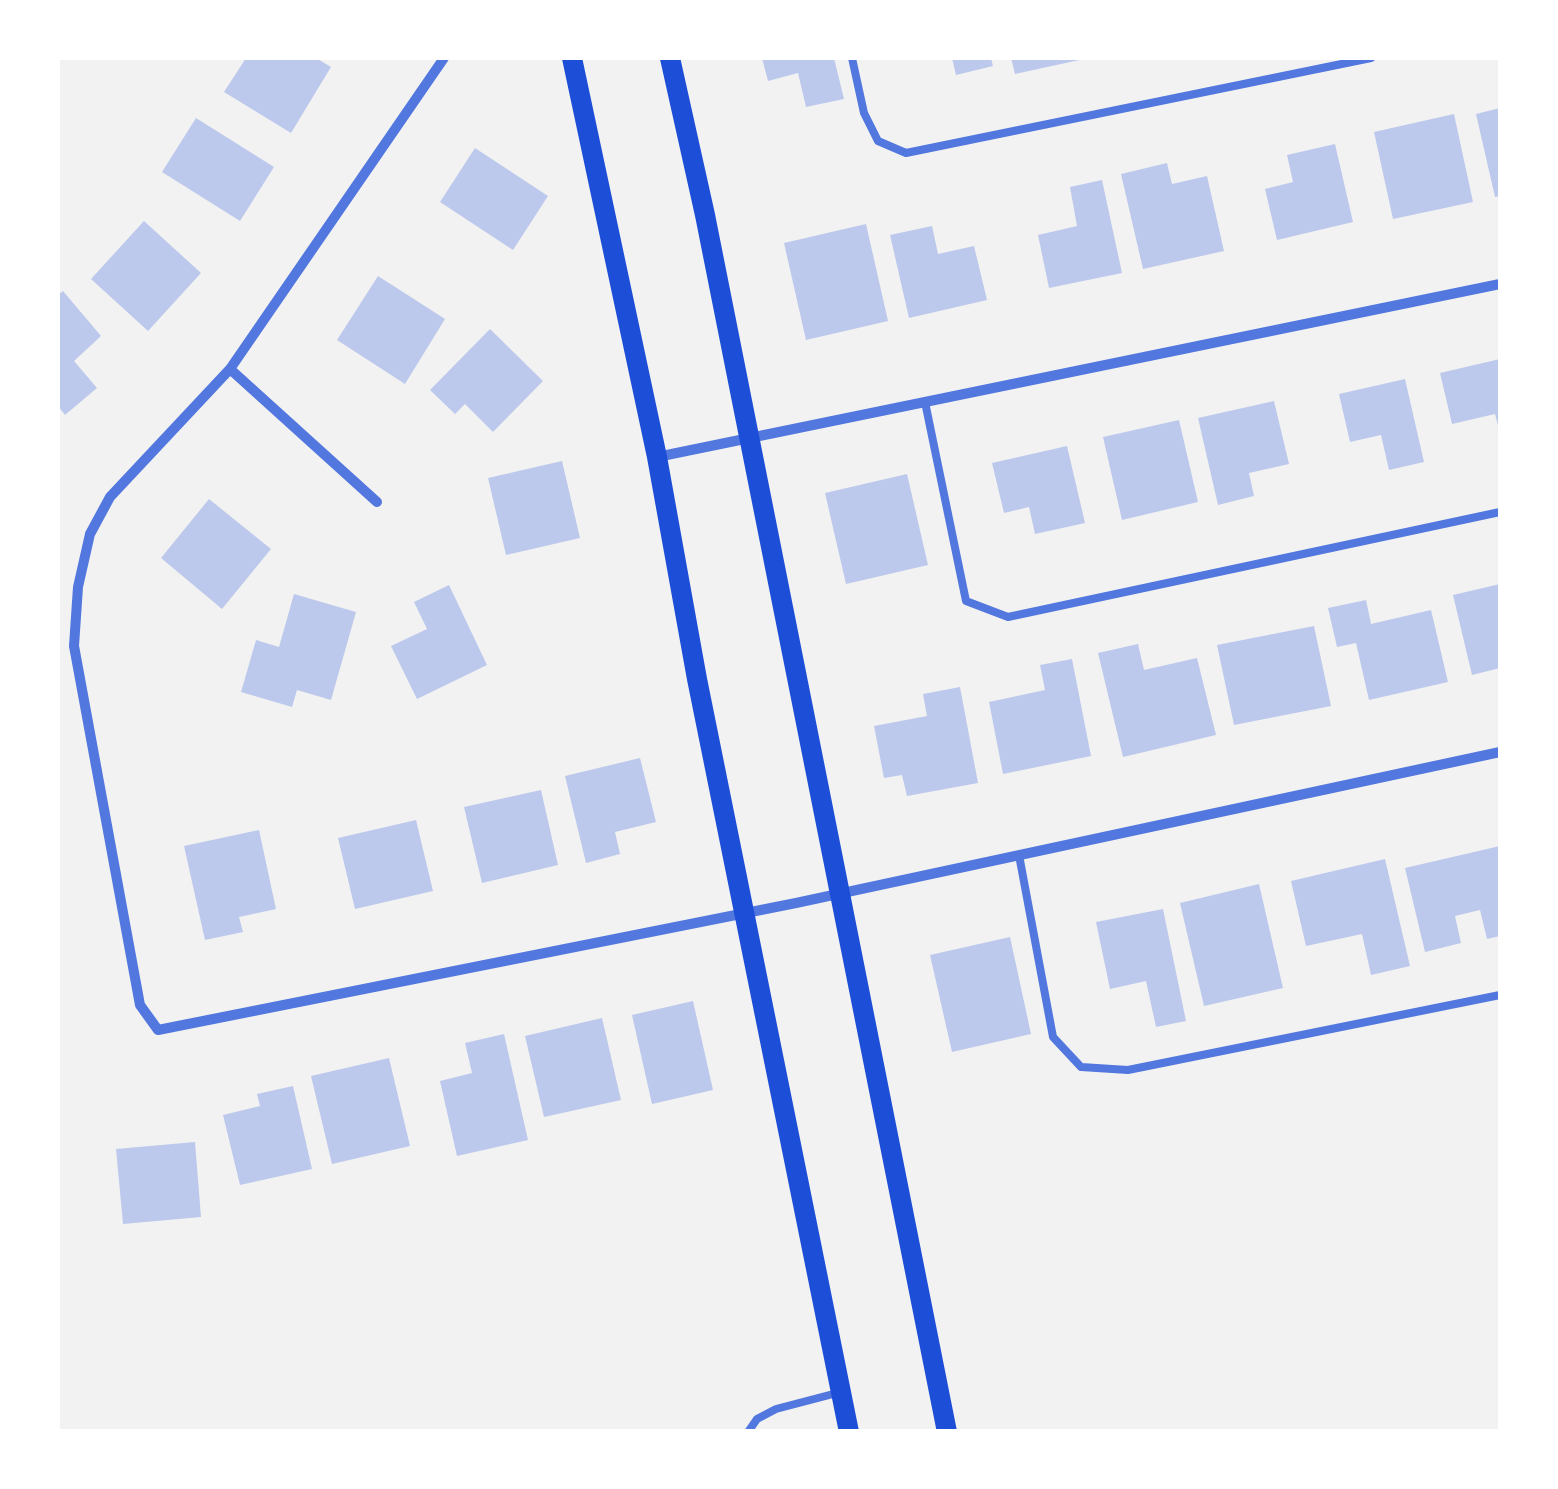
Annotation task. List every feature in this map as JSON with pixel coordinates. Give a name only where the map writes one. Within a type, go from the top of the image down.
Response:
[{"type":"main road","points":[[572,58],[657,457],[849,1432]]},
{"type":"main road","points":[[670,58],[946,1432]]},
{"type":"street","points":[[444,58],[230,369],[110,496],[90,534],[78,587],[74,646],[140,1005],[158,1030],[746,913],[1500,752]]},
{"type":"street","points":[[657,457],[1500,284]]},
{"type":"street","points":[[230,369],[377,502]]},
{"type":"lane","points":[[852,58],[864,113],[878,141],[906,153],[1371,58]]},
{"type":"lane","points":[[925,402],[966,601],[1008,617],[1500,512]]},
{"type":"lane","points":[[1019,855],[1053,1038],[1081,1068],[1128,1070],[1500,995]]},
{"type":"lane","points":[[748,1432],[756,1419],[776,1409],[841,1392]]},
{"type":"building","points":[[246,58],[316,58],[331,67],[291,133],[224,92]]},
{"type":"building","points":[[762,58],[834,58],[844,99],[806,107],[798,73],[768,81]]},
{"type":"building","points":[[952,58],[991,58],[993,66],[956,75]]},
{"type":"building","points":[[1011,58],[1083,58],[1084,59],[1015,74]]},
{"type":"building","points":[[1500,108],[1500,196],[1495,197],[1476,114]]},
{"type":"building","points":[[1454,114],[1473,202],[1393,219],[1374,132]]},
{"type":"building","points":[[196,118],[274,167],[240,221],[162,172]]},
{"type":"building","points":[[1335,144],[1353,222],[1277,240],[1265,189],[1293,182],[1287,155]]},
{"type":"building","points":[[475,148],[548,196],[513,250],[440,202]]},
{"type":"building","points":[[1167,163],[1172,184],[1207,176],[1224,251],[1143,269],[1121,174]]},
{"type":"building","points":[[1102,180],[1122,273],[1049,288],[1038,235],[1077,226],[1070,187]]},
{"type":"building","points":[[144,221],[201,273],[148,331],[91,279]]},
{"type":"building","points":[[866,224],[888,321],[806,340],[784,243]]},
{"type":"building","points":[[932,226],[938,254],[974,246],[987,300],[909,318],[890,235]]},
{"type":"building","points":[[378,276],[445,319],[405,384],[337,340]]},
{"type":"building","points":[[63,291],[101,336],[74,361],[97,388],[65,415],[58,406],[58,295]]},
{"type":"building","points":[[490,329],[543,381],[493,432],[465,404],[455,414],[430,390]]},
{"type":"building","points":[[1500,359],[1500,433],[1495,414],[1452,424],[1440,373]]},
{"type":"building","points":[[1405,379],[1424,462],[1389,470],[1381,435],[1350,442],[1339,394]]},
{"type":"building","points":[[1274,401],[1289,464],[1249,473],[1254,496],[1218,505],[1198,418]]},
{"type":"building","points":[[1179,420],[1198,502],[1122,520],[1103,437]]},
{"type":"building","points":[[1067,446],[1085,523],[1035,534],[1029,507],[1004,513],[992,463]]},
{"type":"building","points":[[562,461],[580,538],[506,555],[488,478]]},
{"type":"building","points":[[907,474],[928,565],[846,584],[825,493]]},
{"type":"building","points":[[209,499],[271,549],[222,609],[161,558]]},
{"type":"building","points":[[1500,584],[1500,668],[1472,675],[1453,595]]},
{"type":"building","points":[[449,585],[487,665],[417,699],[391,646],[427,629],[414,602]]},
{"type":"building","points":[[294,594],[356,612],[331,700],[297,690],[292,707],[241,692],[256,640],[279,647]]},
{"type":"building","points":[[1366,600],[1371,624],[1431,610],[1448,682],[1369,700],[1356,643],[1337,647],[1328,608]]},
{"type":"building","points":[[1314,626],[1331,706],[1234,725],[1217,645]]},
{"type":"building","points":[[1138,644],[1144,670],[1197,658],[1216,735],[1123,757],[1098,653]]},
{"type":"building","points":[[1072,659],[1091,756],[1003,774],[989,702],[1045,690],[1040,665]]},
{"type":"building","points":[[960,687],[978,783],[907,796],[902,775],[884,778],[874,726],[927,716],[923,694]]},
{"type":"building","points":[[640,758],[656,822],[615,832],[620,854],[586,863],[565,776]]},
{"type":"building","points":[[541,790],[558,865],[482,883],[464,807]]},
{"type":"building","points":[[416,820],[433,891],[355,909],[338,838]]},
{"type":"building","points":[[259,830],[276,909],[239,917],[243,932],[205,940],[184,846]]},
{"type":"building","points":[[1500,846],[1500,936],[1487,939],[1480,910],[1455,916],[1461,943],[1425,952],[1405,868]]},
{"type":"building","points":[[1385,859],[1410,966],[1371,975],[1362,934],[1306,946],[1291,881]]},
{"type":"building","points":[[1259,884],[1283,988],[1204,1006],[1180,903]]},
{"type":"building","points":[[1163,909],[1186,1021],[1156,1027],[1146,981],[1110,989],[1096,922]]},
{"type":"building","points":[[1010,937],[1031,1034],[952,1052],[930,955]]},
{"type":"building","points":[[693,1001],[713,1090],[652,1104],[632,1015]]},
{"type":"building","points":[[602,1018],[621,1100],[544,1117],[525,1036]]},
{"type":"building","points":[[504,1034],[528,1140],[457,1156],[440,1081],[472,1073],[465,1043]]},
{"type":"building","points":[[389,1058],[410,1146],[332,1164],[311,1076]]},
{"type":"building","points":[[293,1086],[312,1169],[240,1185],[223,1115],[260,1106],[257,1094]]},
{"type":"building","points":[[195,1142],[201,1217],[123,1224],[116,1149]]}]
